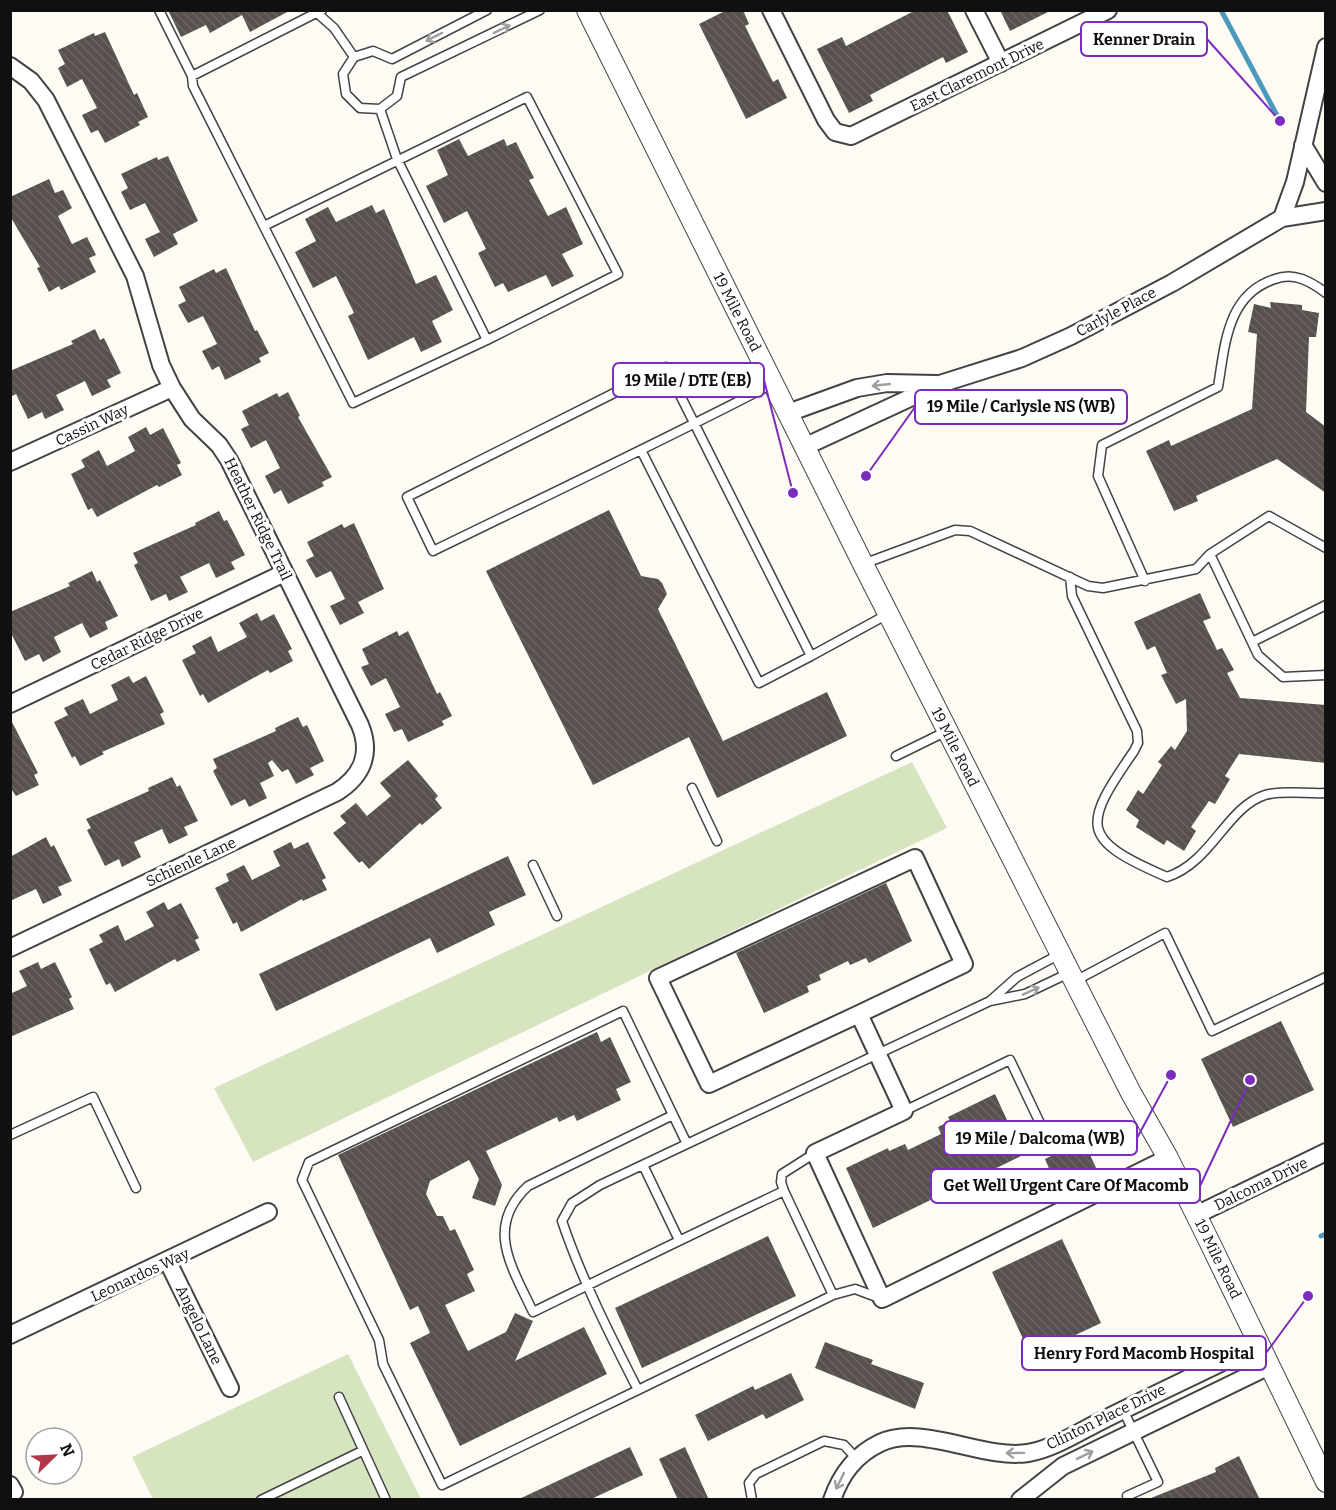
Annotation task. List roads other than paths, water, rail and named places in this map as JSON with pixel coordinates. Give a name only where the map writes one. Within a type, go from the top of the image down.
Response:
[{"type":"street","name":"19 Mile Road","points":[[587,10],[862,564],[1060,954],[1168,1158],[1326,1482]]},
{"type":"street","name":"East Claremont Drive","points":[[771,10],[826,120],[835,132],[844,135],[858,134],[1108,10]]},
{"type":"street","points":[[974,10],[1001,63]]},
{"type":"street","points":[[1282,218],[1303,146],[1326,47]]},
{"type":"street","name":"Heather Ridge Trail","points":[[10,66],[31,81],[46,100],[130,267],[161,365],[172,388],[192,419],[225,453],[364,736],[366,748],[363,765]]},
{"type":"street","points":[[1303,146],[1326,183]]},
{"type":"street","name":"Carlyle Place","points":[[804,447],[940,384],[1022,358],[1071,336],[1172,283],[1282,218],[1326,212]]},
{"type":"street","name":"Carlyle Place","points":[[788,413],[856,388],[887,383],[940,384]]},
{"type":"street","name":"Cassin Way","points":[[10,462],[172,388]]},
{"type":"street","name":"Cedar Ridge Drive","points":[[10,704],[284,573]]},
{"type":"street","name":"Schienle Lane","points":[[10,948],[337,792],[355,778],[363,765]]},
{"type":"street","points":[[915,858],[964,964],[859,1014],[709,1084],[658,978],[915,858]]},
{"type":"street","points":[[859,1014],[904,1111],[815,1153],[882,1299],[1168,1158]]},
{"type":"street","name":"Dalcoma Drive","points":[[1196,1215],[1326,1152]]},
{"type":"street","name":"Leonardos Way","points":[[10,1335],[168,1262],[268,1212]]},
{"type":"street","name":"Angelo Lane","points":[[168,1262],[230,1388]]},
{"type":"street","name":"Clinton Place Drive","points":[[832,1500],[839,1479],[856,1458],[881,1442],[898,1438],[921,1437],[980,1451],[1030,1453],[1259,1344]]},
{"type":"street","name":"Clinton Place Drive","points":[[1020,1500],[1063,1466],[1269,1366]]},
{"type":"lane","points":[[159,10],[192,76],[194,86],[264,226],[353,403],[487,340],[618,274],[527,98],[397,159],[264,226]]},
{"type":"lane","points":[[487,10],[392,58],[373,51],[354,57],[343,74],[346,94],[360,108],[380,109],[397,96],[401,77],[540,10]]},
{"type":"lane","points":[[192,76],[318,12],[334,28],[354,57]]},
{"type":"lane","points":[[380,109],[397,159],[487,340]]},
{"type":"lane","points":[[1145,580],[1098,476],[1102,445],[1218,387],[1228,331],[1234,313],[1254,287],[1280,277],[1298,276],[1326,293]]},
{"type":"lane","points":[[773,384],[695,423],[641,450],[433,550],[407,496],[666,367],[695,423],[811,656]]},
{"type":"lane","points":[[641,450],[759,683],[888,614]]},
{"type":"lane","points":[[862,564],[955,530],[970,531],[1088,586],[1103,588],[1196,569],[1210,554],[1269,516],[1326,548]]},
{"type":"lane","points":[[1210,554],[1258,655],[1283,676],[1326,675]]},
{"type":"lane","points":[[1070,577],[1072,596],[1137,731],[1138,743],[1104,795],[1096,820],[1099,834],[1108,848],[1167,878],[1192,865],[1249,804],[1266,795],[1326,793]]},
{"type":"lane","points":[[1252,642],[1326,605]]},
{"type":"lane","points":[[896,756],[947,731]]},
{"type":"lane","points":[[692,788],[717,841]]},
{"type":"lane","points":[[533,865],[557,916]]},
{"type":"lane","points":[[638,1390],[588,1285],[562,1221],[572,1203],[600,1185],[990,1001],[1025,994],[1072,977],[1165,933],[1212,1031],[1326,977]]},
{"type":"lane","points":[[990,1001],[1017,977],[1060,954]]},
{"type":"lane","points":[[687,1144],[623,1011],[309,1162],[302,1180],[379,1340],[383,1364],[442,1485],[833,1295],[855,1289],[882,1299]]},
{"type":"lane","points":[[904,1111],[1010,1060],[1048,1140]]},
{"type":"lane","points":[[10,1135],[93,1097],[136,1188]]},
{"type":"lane","points":[[673,1115],[528,1186],[512,1205],[505,1222],[503,1239],[507,1256],[533,1311],[784,1191]]},
{"type":"lane","points":[[815,1153],[782,1174],[781,1182],[833,1295]]},
{"type":"lane","points":[[643,1165],[679,1240]]},
{"type":"lane","points":[[339,1397],[386,1500]]},
{"type":"lane","points":[[1123,1410],[1158,1482],[1127,1496],[1129,1500]]},
{"type":"lane","points":[[752,1500],[749,1483],[756,1474],[824,1441],[844,1445],[856,1458]]},
{"type":"lane","points":[[261,1500],[362,1451]]},
{"type":"waterway","points":[[1221,10],[1280,121]]},
{"type":"waterway","points":[[1321,1236],[1326,1234]]},
{"type":"place","name":"Kenner Drain","points":[[1280,121]]},
{"type":"place","name":"19 Mile / Carlysle NS (WB)","points":[[866,476]]},
{"type":"place","name":"19 Mile / DTE (EB)","points":[[793,493]]},
{"type":"place","name":"19 Mile / Dalcoma (WB)","points":[[1171,1075]]},
{"type":"place","name":"Get Well Urgent Care Of Macomb","points":[[1250,1080]]},
{"type":"place","name":"Henry Ford Macomb Hospital","points":[[1308,1296]]}]
